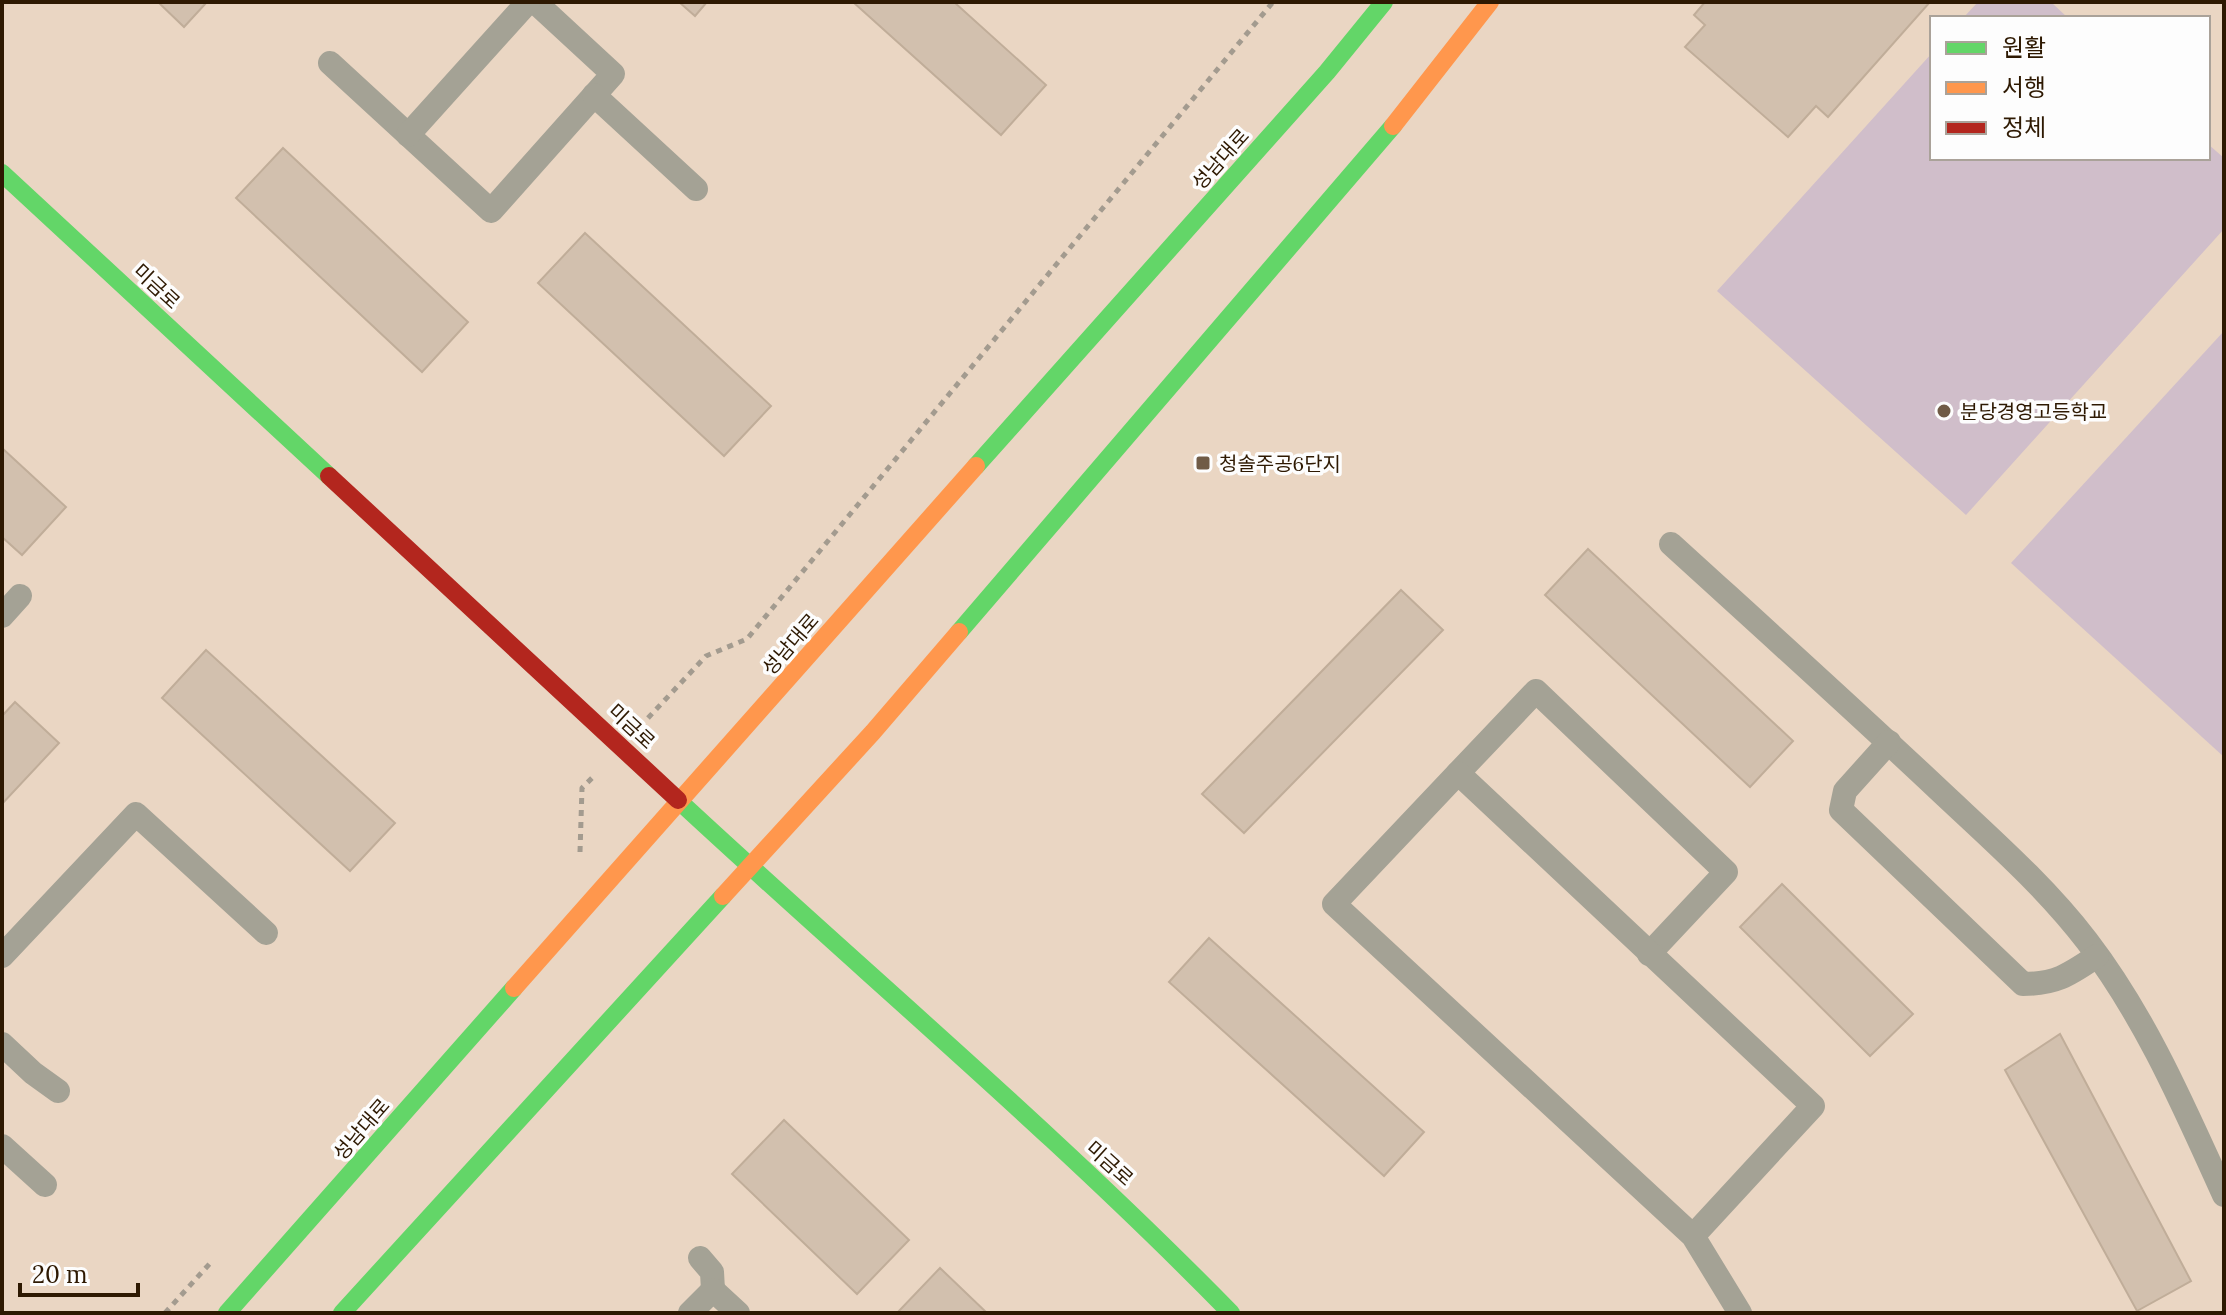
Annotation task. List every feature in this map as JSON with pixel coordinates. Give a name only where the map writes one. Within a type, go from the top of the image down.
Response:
[{"type":"main road","name":"성남대로","points":[[227,1313],[1327,72],[1384,2]]},
{"type":"main road","points":[[342,1313],[873,732],[1394,125],[1490,2]]},
{"type":"main road","name":"미금로","points":[[2,173],[749,866],[1122,1204],[1188,1267],[1216,1308]]},
{"type":"lane","points":[[408,135],[528,2]]},
{"type":"lane","points":[[330,63],[491,211],[613,74],[535,2]]},
{"type":"lane","points":[[594,95],[696,189]]},
{"type":"lane","points":[[1671,544],[1889,742],[2059,907],[2132,1006],[2224,1195]]},
{"type":"lane","points":[[2,616],[20,596]]},
{"type":"lane","points":[[1649,954],[1726,872],[1536,691],[1334,904],[1693,1236],[1740,1313]]},
{"type":"lane","points":[[1889,742],[1845,791],[1841,810],[2023,984],[2044,984],[2068,976],[2097,956]]},
{"type":"lane","points":[[1458,773],[1813,1106],[1693,1236]]},
{"type":"lane","points":[[2,956],[136,814],[266,933]]},
{"type":"lane","points":[[2,1044],[58,1091]]},
{"type":"lane","points":[[2,1146],[45,1185]]},
{"type":"lane","points":[[700,1258],[712,1272],[713,1290],[738,1313]]},
{"type":"lane","points":[[690,1313],[713,1290]]},
{"type":"path","points":[[579,859],[582,788],[706,656],[747,639],[1273,2]]},
{"type":"path","points":[[165,1313],[218,1255]]},
{"type":"shaded area","points":[[1978,2],[2051,2],[2066,16],[1965,16]]},
{"type":"shaded area","points":[[1930,55],[1930,160],[2210,160],[2210,146],[2224,158],[2224,229],[1966,515],[1717,291]]},
{"type":"shaded area","points":[[2224,331],[2224,757],[2011,563]]},
{"type":"building","points":[[158,2],[207,2],[184,27]]},
{"type":"building","points":[[679,2],[707,2],[695,16]]},
{"type":"building","points":[[853,2],[954,2],[1046,85],[1001,135]]},
{"type":"building","points":[[1705,2],[1930,2],[1828,117],[1816,106],[1788,137],[1685,47],[1705,25],[1694,15]]},
{"type":"building","points":[[283,148],[468,322],[422,372],[236,198]]},
{"type":"building","points":[[585,233],[771,406],[724,456],[538,283]]},
{"type":"building","points":[[2,448],[66,507],[22,555],[2,537]]},
{"type":"building","points":[[1588,549],[1793,741],[1750,787],[1545,595]]},
{"type":"building","points":[[1401,590],[1443,630],[1244,833],[1202,794]]},
{"type":"building","points":[[206,650],[395,823],[350,871],[162,698]]},
{"type":"building","points":[[15,702],[59,743],[2,804],[2,716]]},
{"type":"building","points":[[1782,884],[1913,1014],[1870,1056],[1740,927]]},
{"type":"building","points":[[1209,938],[1424,1132],[1384,1176],[1169,982]]},
{"type":"building","points":[[2060,1034],[2191,1281],[2137,1311],[2005,1070]]},
{"type":"building","points":[[784,1120],[909,1240],[857,1294],[732,1174]]},
{"type":"building","points":[[940,1268],[987,1313],[897,1313]]},
{"type":"traffic: fast","points":[[976,466],[1327,72],[1384,2]]},
{"type":"traffic: fast","points":[[959,632],[1393,126]]},
{"type":"traffic: fast","points":[[2,173],[329,476]]},
{"type":"traffic: fast","points":[[678,800],[1096,1181],[1231,1313]]},
{"type":"traffic: fast","points":[[342,1313],[723,896]]},
{"type":"traffic: fast","points":[[227,1313],[514,988]]},
{"type":"traffic: slow","points":[[1393,126],[1490,2]]},
{"type":"traffic: slow","points":[[514,988],[976,466]]},
{"type":"traffic: slow","points":[[723,896],[873,732],[959,632]]},
{"type":"traffic: jam","points":[[329,476],[678,800]]},
{"type":"place","name":"분당경영고등학교","points":[[1944,411]]},
{"type":"place","name":"청솔주공6단지","points":[[1203,463]]}]
